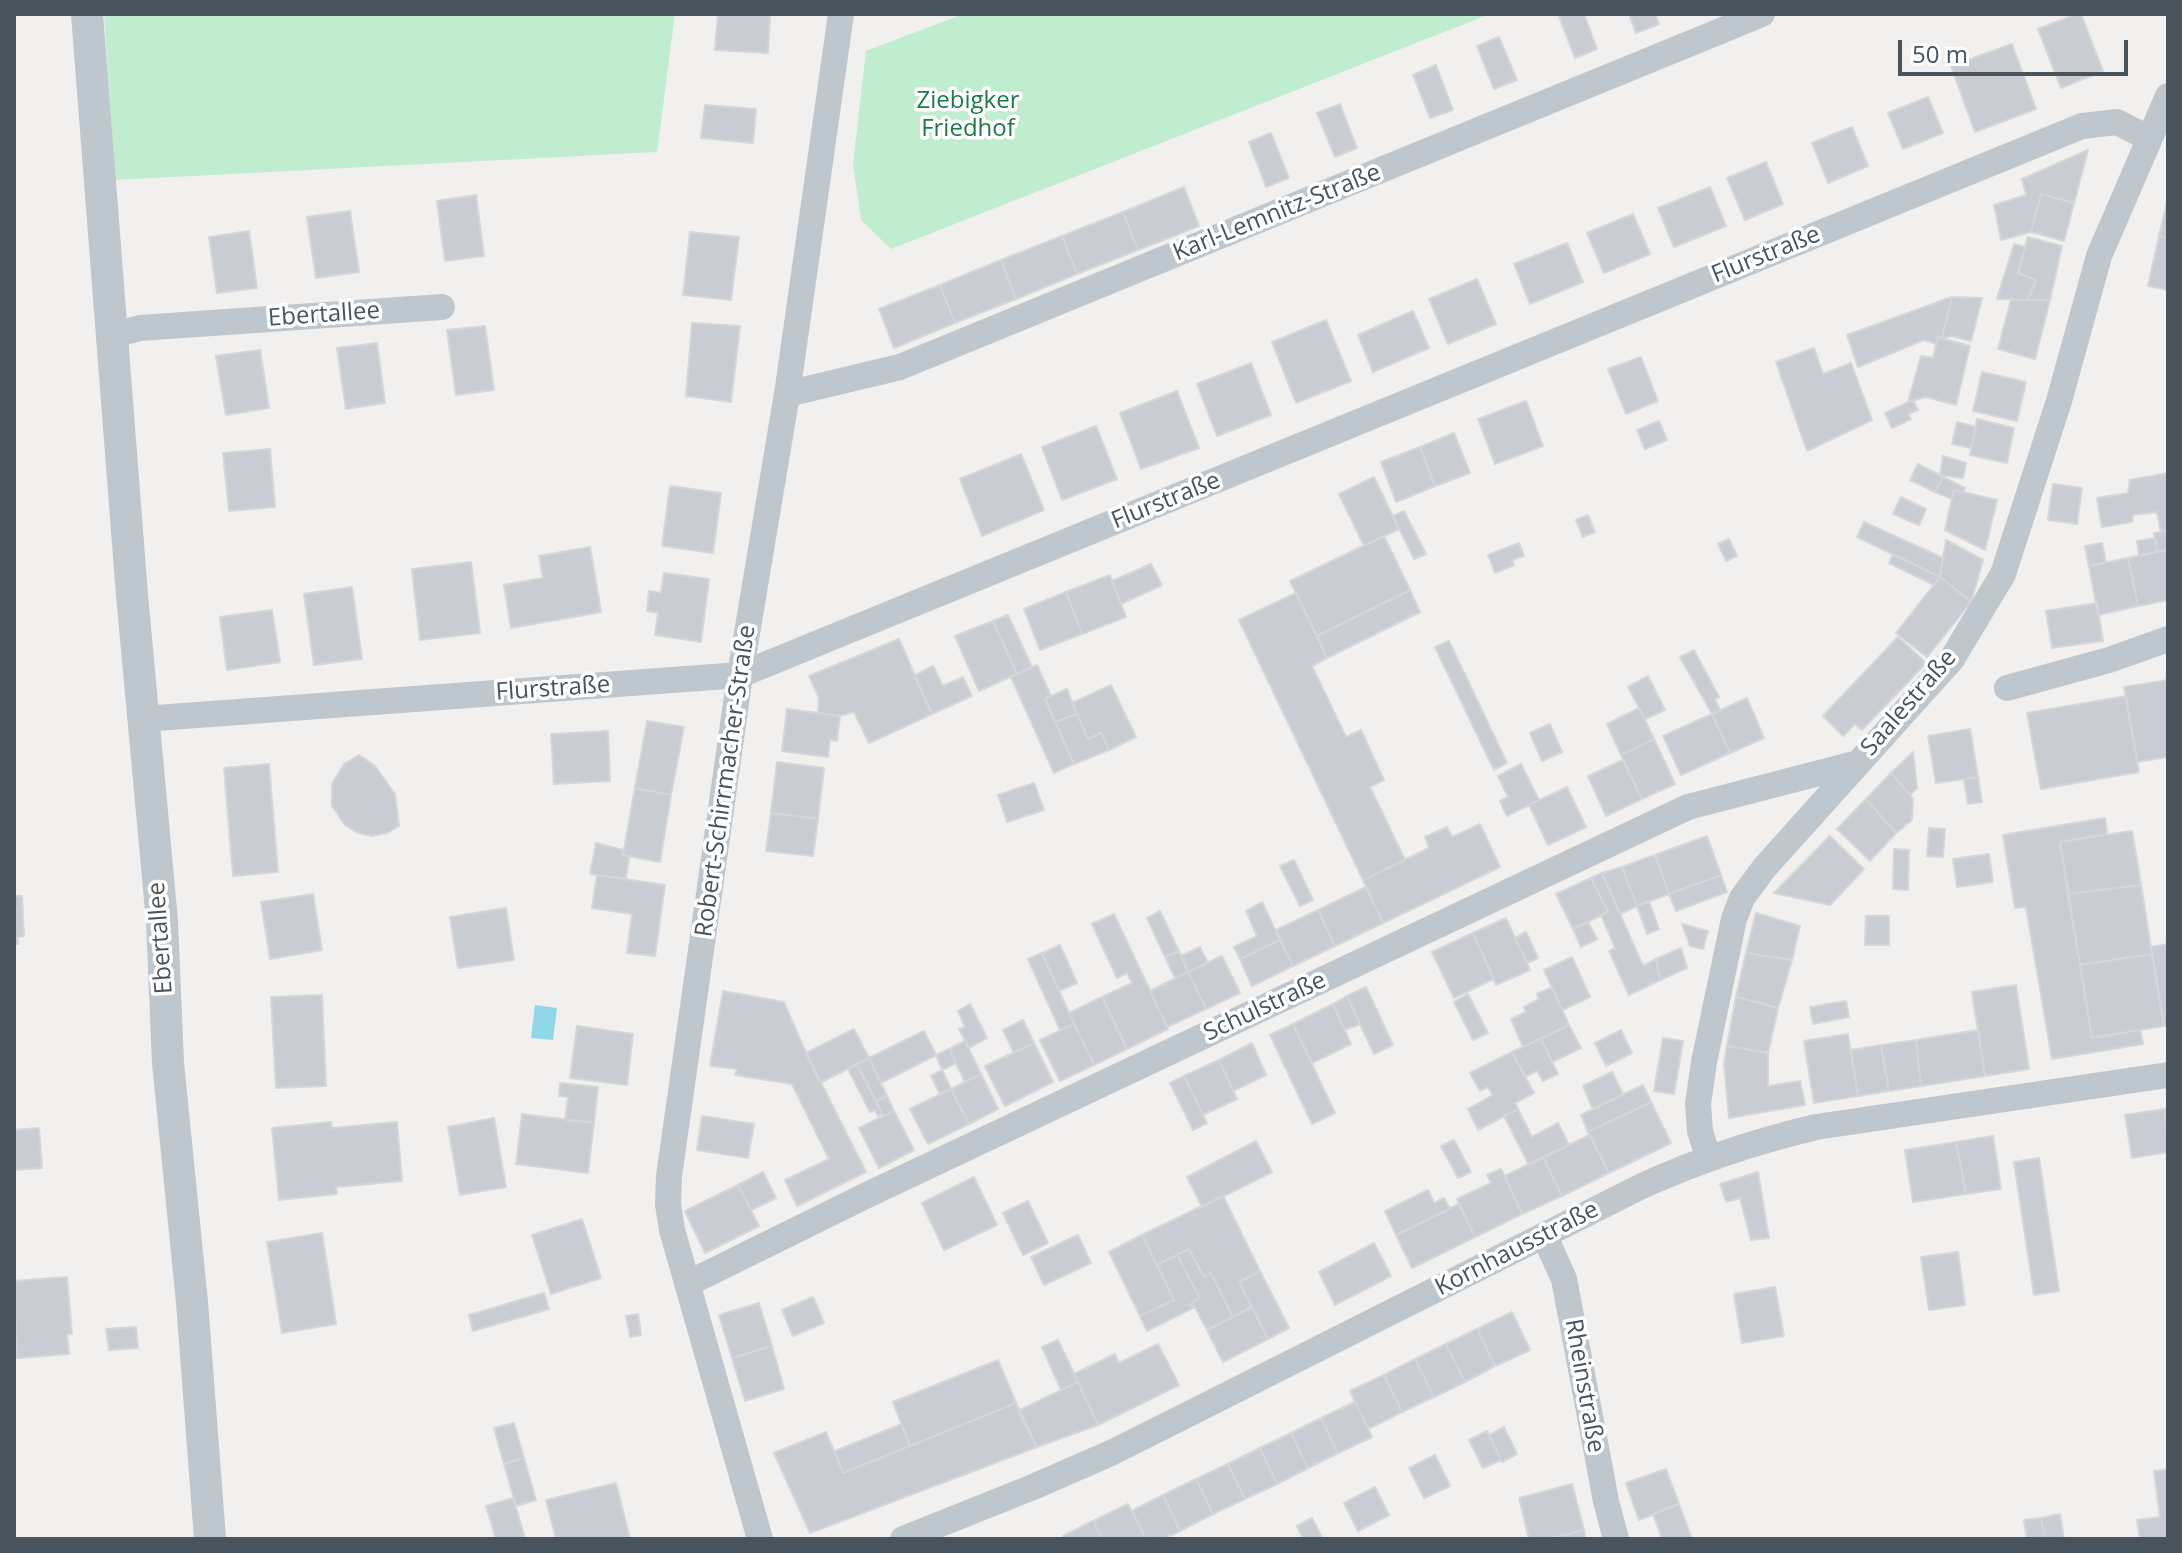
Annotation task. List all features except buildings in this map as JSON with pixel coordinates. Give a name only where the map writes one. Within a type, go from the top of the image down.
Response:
[{"type":"street","name":"Ebertallee","points":[[87,14],[110,336],[162,921],[168,1063],[193,1318],[210,1539]]},
{"type":"street","name":"Robert-Schirrmacher-Straße","points":[[760,1539],[672,1230],[668,1204],[669,1176],[740,675],[787,394],[841,14]]},
{"type":"street","name":"Karl-Lemnitz-Straße","points":[[787,394],[900,367],[1762,14]]},
{"type":"street","name":"Saalestraße","points":[[1708,1157],[1700,1131],[1698,1104],[1734,919],[1753,882],[1854,764],[1952,659],[2003,574],[2059,401],[2099,256],[2168,96]]},
{"type":"street","name":"Flurstraße","points":[[143,719],[740,675],[2082,126],[2117,122],[2148,138]]},
{"type":"street","name":"Ebertallee","points":[[110,336],[140,328],[442,307]]},
{"type":"street","points":[[2007,688],[2109,660],[2168,639]]},
{"type":"street","name":"Schulstraße","points":[[687,1284],[865,1196],[1688,807],[1854,764]]},
{"type":"street","name":"Kornhausstraße","points":[[903,1539],[1111,1453],[1644,1185],[1708,1157],[1762,1139],[1816,1127],[2168,1075]]},
{"type":"street","name":"Rheinstraße","points":[[1544,1235],[1564,1279],[1616,1539]]},
{"type":"green space","points":[[104,14],[675,14],[657,152],[115,180]]},
{"type":"green space","name":"Ziebigker Friedhof","points":[[963,14],[1490,14],[891,249],[861,220],[853,163],[866,51]]},
{"type":"water","points":[[535,1005],[557,1008],[553,1040],[531,1038]]}]
